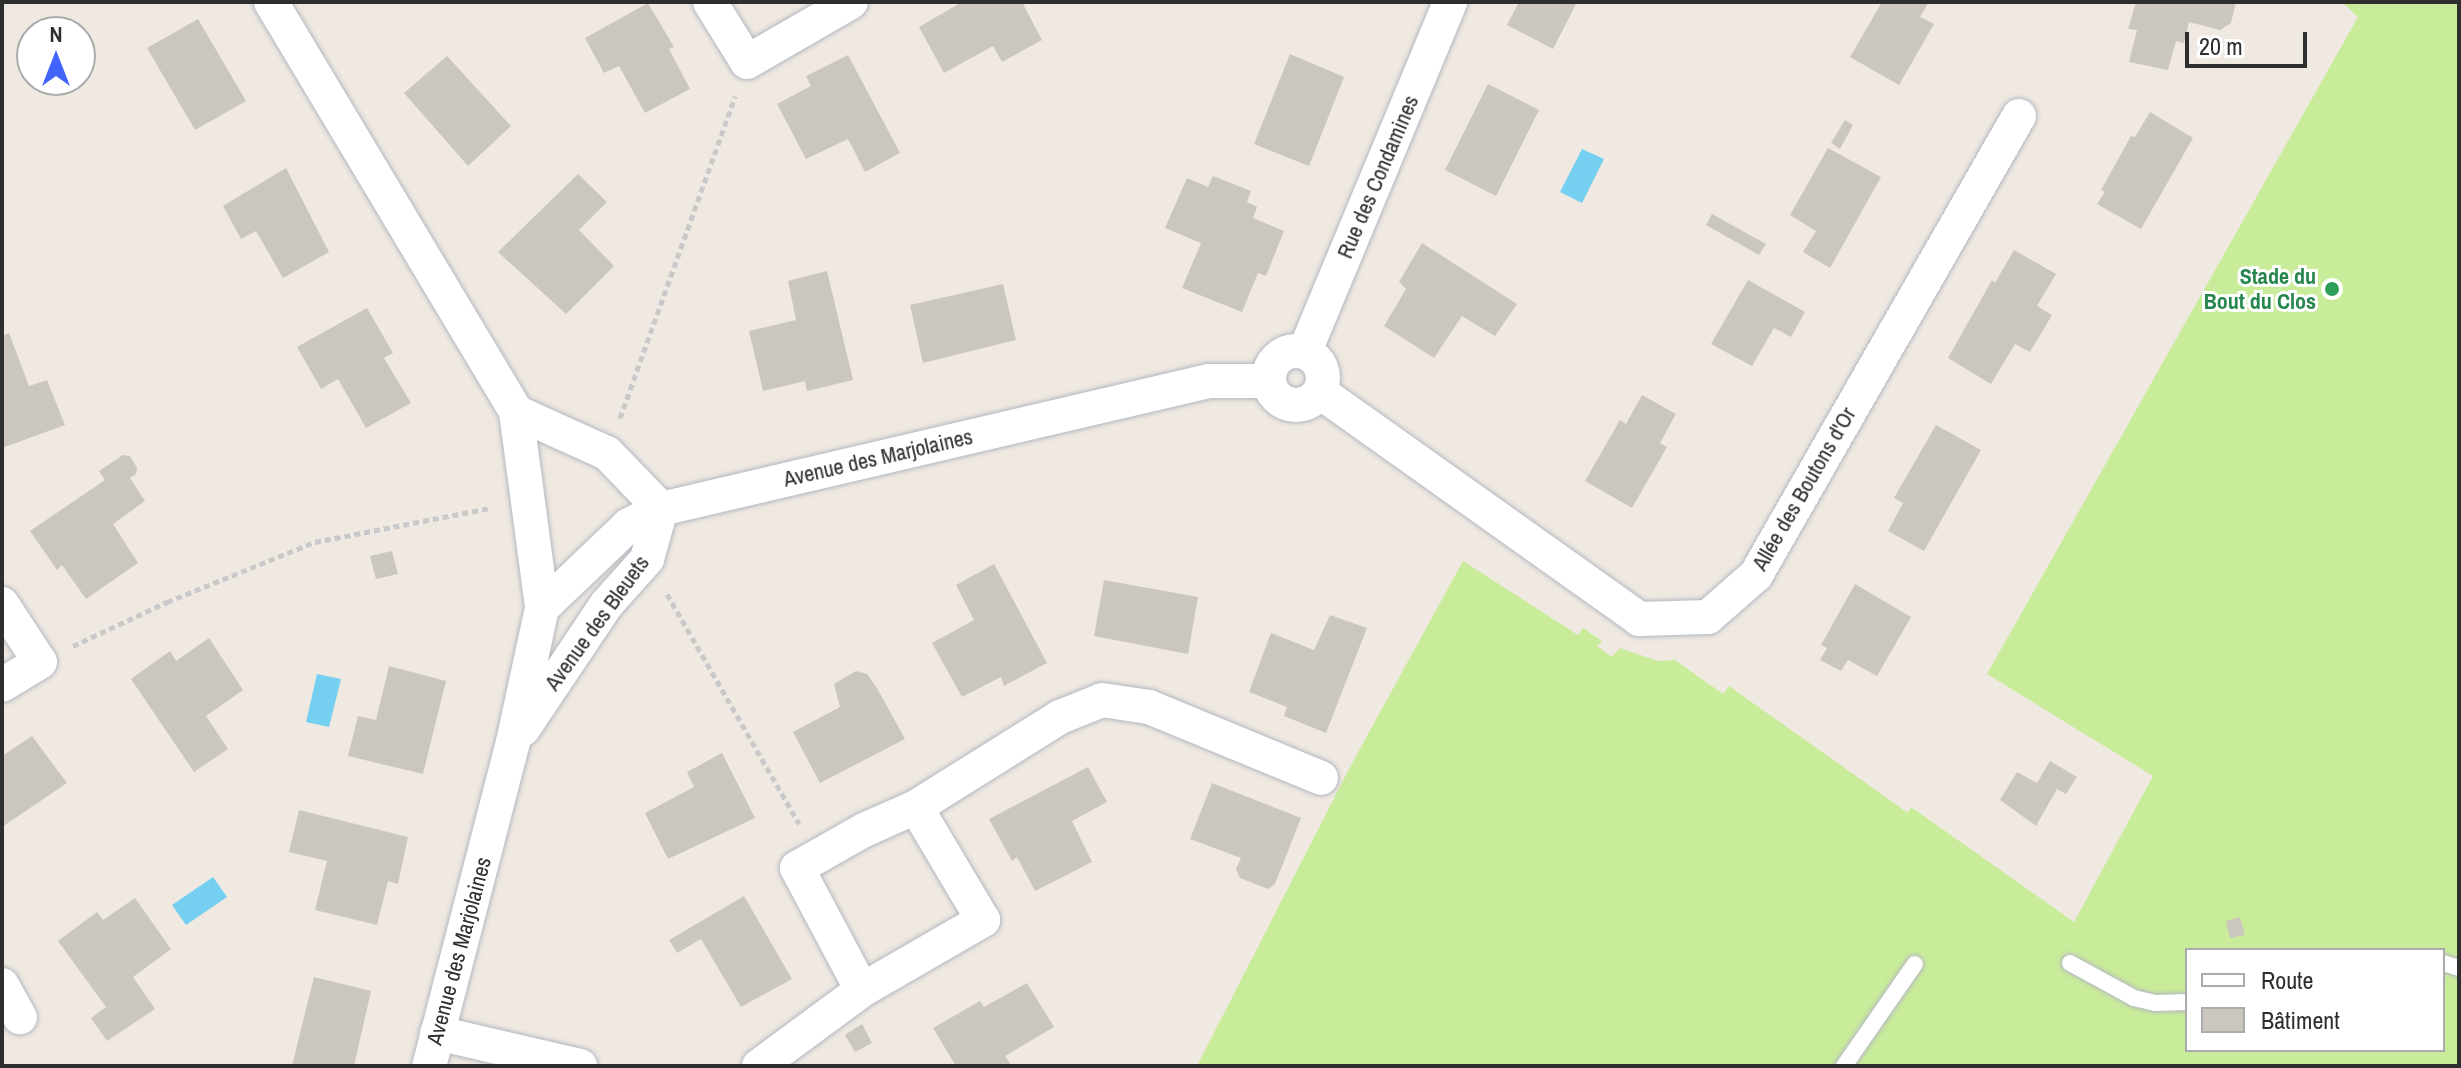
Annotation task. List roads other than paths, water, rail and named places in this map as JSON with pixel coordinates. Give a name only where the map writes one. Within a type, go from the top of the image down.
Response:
[{"type":"street","name":"Avenue des Marjolaines","points":[[271,2],[516,412],[542,608],[513,742],[429,1066]]},
{"type":"street","points":[[710,2],[747,62],[851,2]]},
{"type":"street","name":"Rue des Condamines","points":[[1305,351],[1450,2]]},
{"type":"street","name":"Allée des Boutons d'Or","points":[[1320,392],[1639,619],[1708,617],[1756,575],[2019,116]]},
{"type":"street","points":[[1296,350],[1305,351],[1322,369],[1320,392],[1307,403],[1291,405],[1276,397],[1269,381],[1273,363],[1279,356],[1296,350]]},
{"type":"street","name":"Avenue des Marjolaines","points":[[661,509],[1209,381],[1269,381]]},
{"type":"street","points":[[516,412],[607,453],[661,509]]},
{"type":"street","name":"Avenue des Bleuets","points":[[513,742],[606,605],[647,559],[661,509]]},
{"type":"street","name":"Avenue des Bleuets","points":[[542,608],[629,525],[661,509]]},
{"type":"street","points":[[2,604],[40,662],[2,685]]},
{"type":"street","points":[[542,608],[606,605]]},
{"type":"street","points":[[862,990],[797,868],[916,807],[1060,717],[1102,700],[1149,707],[1321,778]]},
{"type":"street","points":[[759,1066],[862,990],[983,920],[916,807]]},
{"type":"street","points":[[2,985],[20,1017]]},
{"type":"street","points":[[437,1033],[580,1066]]},
{"type":"lane","points":[[2070,963],[2134,998],[2155,1003],[2185,1002]]},
{"type":"lane","points":[[1844,1066],[1915,964]]},
{"type":"water","points":[[1582,149],[1604,159],[1582,203],[1560,192]]},
{"type":"water","points":[[317,674],[341,679],[329,727],[306,722]]},
{"type":"water","points":[[213,877],[227,897],[186,925],[172,905]]},
{"type":"place","name":"Stade du Bout du Clos","points":[[2332,289]]}]
